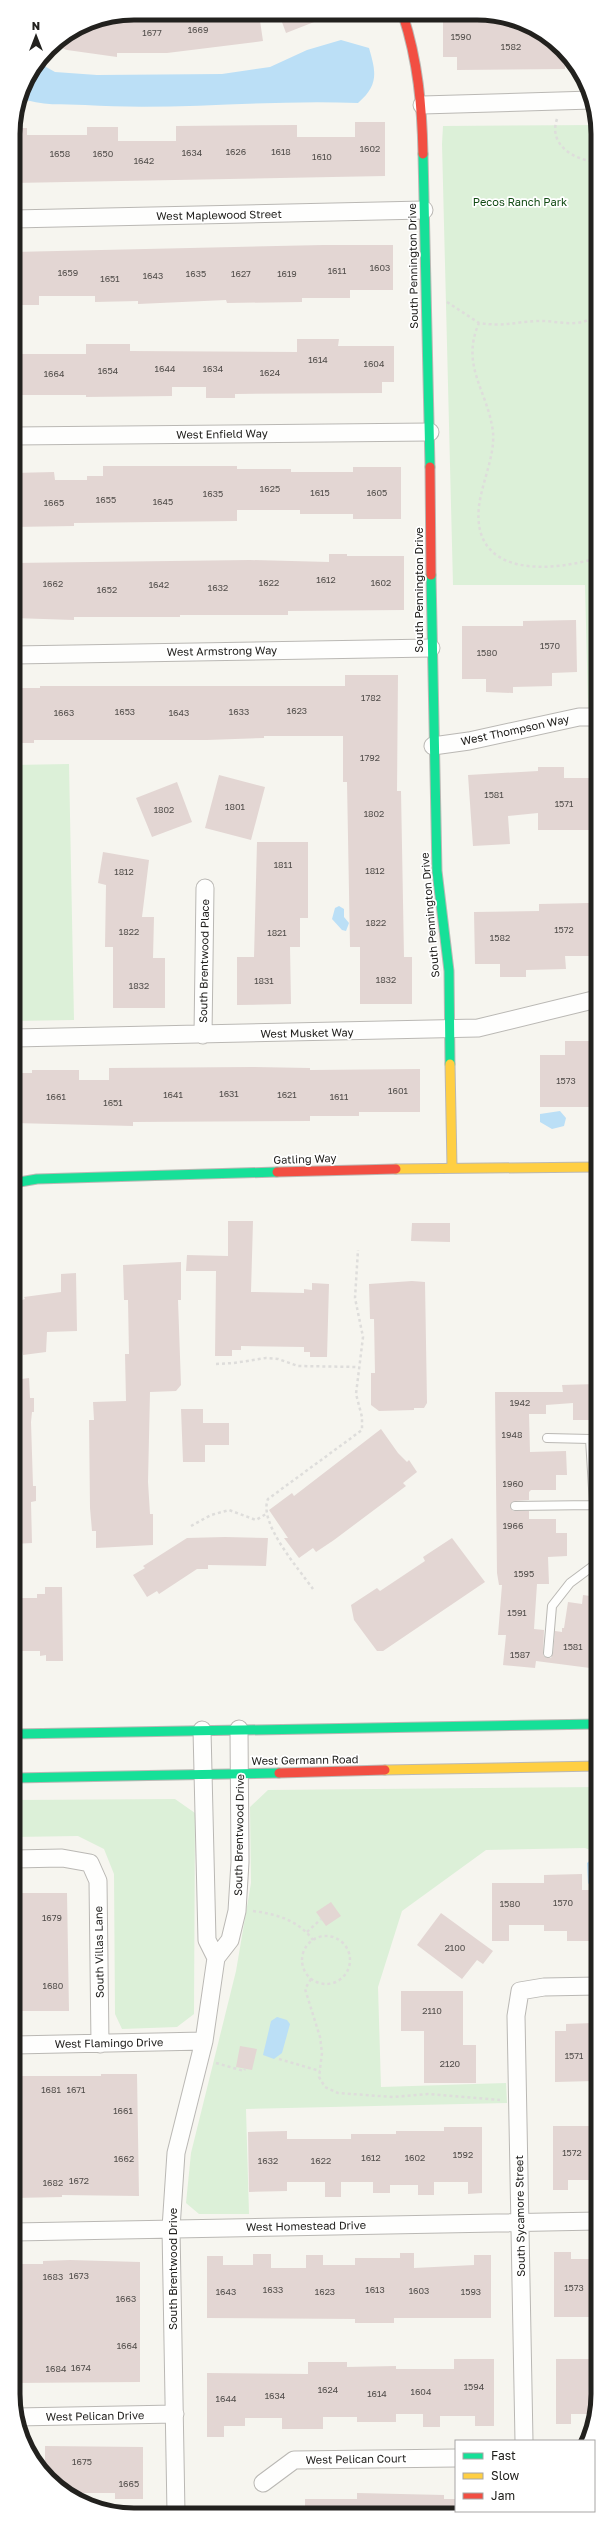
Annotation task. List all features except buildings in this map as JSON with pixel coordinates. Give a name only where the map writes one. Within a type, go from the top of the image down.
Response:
[{"type":"street","name":"South Pennington Drive","points":[[405,20],[412,43],[422,105],[430,432],[433,746],[437,871],[449,971],[448,1030],[452,1167]]},
{"type":"street","points":[[422,105],[585,100]]},
{"type":"street","name":"West Maplewood Street","points":[[20,219],[424,210]]},
{"type":"street","name":"West Enfield Way","points":[[20,436],[430,432]]},
{"type":"street","name":"West Armstrong Way","points":[[20,654],[431,648]]},
{"type":"street","name":"West Thompson Way","points":[[433,746],[469,741],[579,717],[591,717]]},
{"type":"street","name":"South Brentwood Place","points":[[203,1035],[205,888]]},
{"type":"street","name":"West Musket Way","points":[[20,1038],[448,1030],[478,1028],[591,1000]]},
{"type":"street","name":"Gatling Way","points":[[20,1182],[37,1179],[452,1167],[591,1167]]},
{"type":"street","points":[[20,1734],[591,1724]]},
{"type":"street","name":"South Brentwood Drive","points":[[176,2508],[171,2228],[176,2153],[204,2041],[216,1958],[230,1940],[237,1911],[240,1862],[239,1729]]},
{"type":"street","points":[[202,1730],[207,1940],[216,1958]]},
{"type":"street","name":"West Germann Road","points":[[20,1778],[591,1766]]},
{"type":"street","name":"South Villas Lane","points":[[20,1859],[62,1858],[90,1863],[98,1881],[100,2044]]},
{"type":"street","name":"South Sycamore Street","points":[[524,2440],[516,2016],[520,1991],[544,1987],[591,1986]]},
{"type":"street","name":"West Flamingo Drive","points":[[20,2045],[204,2041]]},
{"type":"street","name":"West Homestead Drive","points":[[20,2232],[591,2221]]},
{"type":"street","name":"West Pelican Drive","points":[[22,2417],[175,2414]]},
{"type":"street","name":"West Pelican Court","points":[[263,2483],[294,2460],[455,2458]]},
{"type":"lane","points":[[547,1438],[591,1439]]},
{"type":"lane","points":[[515,1506],[591,1505]]},
{"type":"lane","points":[[548,1653],[552,1606],[570,1583],[591,1567]]},
{"type":"path","points":[[548,119],[563,119]]},
{"type":"path","points":[[556,119],[558,137],[565,151],[585,161],[591,162]]},
{"type":"path","points":[[443,301],[454,306],[479,323],[498,326],[536,321],[574,323],[591,316]]},
{"type":"path","points":[[479,323],[471,350],[474,368],[493,432],[492,447],[478,512],[481,531],[486,542],[499,559],[523,566],[551,567],[591,559]]},
{"type":"path","points":[[313,1588],[286,1551],[266,1514],[265,1506],[268,1499],[362,1430],[362,1417],[356,1394],[363,1337],[355,1298],[358,1250]]},
{"type":"path","points":[[216,1364],[266,1358],[278,1359],[298,1366],[358,1368]]},
{"type":"path","points":[[191,1526],[211,1515],[229,1510],[256,1520],[266,1514]]},
{"type":"path","points":[[237,1911],[271,1913],[284,1917],[307,1932],[313,1940]]},
{"type":"path","points":[[307,1932],[322,1919]]},
{"type":"path","points":[[329,1936],[346,1946],[349,1956],[349,1966],[337,1981],[327,1984],[311,1979],[303,1969],[302,1959],[304,1949],[313,1940],[329,1936]]},
{"type":"path","points":[[311,1979],[305,1989],[320,2037],[322,2053],[319,2077],[325,2087],[338,2093],[393,2097],[428,2094],[483,2099],[518,2100]]},
{"type":"path","points":[[200,2058],[233,2069],[244,2071],[245,2069]]},
{"type":"path","points":[[279,2059],[320,2071]]},
{"type":"green space","name":"Pecos Ranch Park","points":[[590,125],[591,821],[585,585],[453,585],[442,144],[443,126]]},
{"type":"green space","points":[[69,764],[74,1020],[20,1021],[20,765]]},
{"type":"green space","points":[[591,1787],[591,1850],[585,1848],[486,1850],[402,1911],[378,1987],[381,2087],[506,2083],[507,2103],[246,2109],[249,2214],[199,2214],[186,2203],[191,2153],[236,1971],[251,1883],[250,1807],[268,1790]]},
{"type":"green space","points":[[175,1799],[195,1813],[194,2014],[177,2027],[122,2029],[115,2014],[114,1874],[104,1849],[78,1836],[20,1837],[20,1800]]},
{"type":"water","points":[[341,40],[369,48],[374,71],[373,84],[370,90],[358,103],[290,102],[153,107],[60,104],[26,100],[35,77],[44,66],[55,72],[97,75],[222,74],[270,67],[307,50]]},
{"type":"water","points":[[339,906],[344,909],[344,917],[349,923],[346,931],[342,930],[332,919],[335,908]]},
{"type":"water","points":[[560,1111],[566,1118],[564,1126],[552,1129],[540,1122],[540,1114]]},
{"type":"water","points":[[591,1860],[591,1887],[588,1883],[587,1863]]},
{"type":"water","points":[[277,2017],[287,2020],[290,2024],[282,2053],[274,2059],[263,2055],[271,2021]]},
{"type":"traffic: fast","points":[[423,154],[430,467]]},
{"type":"traffic: fast","points":[[431,575],[437,871],[449,971],[450,1064]]},
{"type":"traffic: fast","points":[[20,1182],[37,1179],[277,1172]]},
{"type":"traffic: fast","points":[[20,1734],[591,1724]]},
{"type":"traffic: fast","points":[[20,1778],[279,1773]]},
{"type":"traffic: slow","points":[[450,1064],[452,1167]]},
{"type":"traffic: slow","points":[[396,1169],[591,1167]]},
{"type":"traffic: slow","points":[[385,1770],[591,1766]]},
{"type":"traffic: jam","points":[[404,20],[416,67],[422,118],[423,154]]},
{"type":"traffic: jam","points":[[430,467],[431,575]]},
{"type":"traffic: jam","points":[[277,1172],[396,1169]]},
{"type":"traffic: jam","points":[[279,1773],[385,1770]]}]
